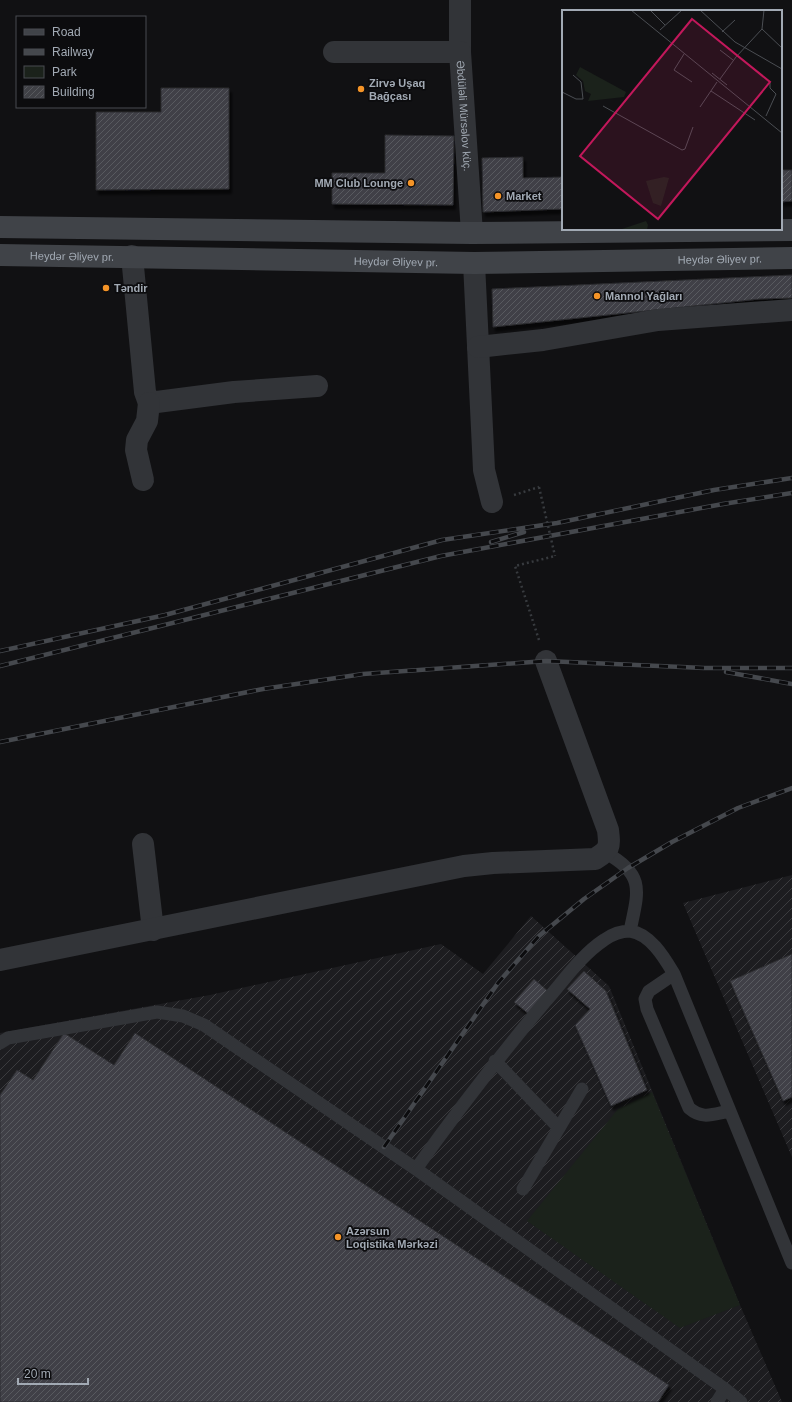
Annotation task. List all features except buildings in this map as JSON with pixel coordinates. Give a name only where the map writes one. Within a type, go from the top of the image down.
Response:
[{"type":"main road","points":[[0,227],[472,233],[792,230]]},
{"type":"main road","name":"Heydər Əliyev pr.","points":[[0,255],[132,256],[474,263],[792,258]]},
{"type":"street","name":"Əbdüləli Mürsəlov küç.","points":[[460,0],[460,52],[472,233]]},
{"type":"street","points":[[334,52],[460,52]]},
{"type":"street","points":[[132,256],[145,392],[149,403],[147,421],[138,440],[136,450],[143,480]]},
{"type":"street","points":[[474,263],[484,470],[492,502]]},
{"type":"street","points":[[478,347],[543,340],[658,320],[792,310]]},
{"type":"street","points":[[149,403],[234,392],[317,386]]},
{"type":"street","points":[[0,960],[464,866],[493,863],[596,859],[606,853],[610,846],[608,830],[546,661]]},
{"type":"street","points":[[143,844],[153,930]]},
{"type":"lane","points":[[606,853],[628,868],[635,881],[637,898],[630,932]]},
{"type":"lane","points":[[416,1169],[495,1061],[580,961],[604,940],[618,933],[630,932],[642,936],[653,945],[664,957],[674,974],[792,1263]]},
{"type":"lane","points":[[674,974],[649,991],[645,999],[647,1008],[689,1108],[697,1114],[707,1115],[730,1111]]},
{"type":"lane","points":[[0,1043],[8,1038],[157,1012],[183,1016],[204,1025],[416,1169],[725,1389],[741,1402]]},
{"type":"lane","points":[[495,1061],[559,1128]]},
{"type":"lane","points":[[523,1189],[582,1089]]},
{"type":"lane","points":[[717,1402],[725,1389]]},
{"type":"path","points":[[539,487],[555,556],[515,566],[546,661]]},
{"type":"shaded area","points":[[792,875],[792,1157],[683,903]]},
{"type":"shaded area","name":"Azərsun Loqistika Mərkəzi","points":[[531,916],[609,986],[740,1305],[782,1402],[0,1402],[0,1033],[210,995],[441,944],[483,974]]},
{"type":"green space","points":[[652,1092],[740,1305],[680,1328],[527,1221],[618,1109]]},
{"type":"railway","points":[[0,651],[165,615],[442,540],[557,523],[714,490],[792,478]]},
{"type":"railway","points":[[0,666],[441,556],[723,504],[792,493]]},
{"type":"railway","points":[[491,542],[524,532]]},
{"type":"railway","points":[[0,742],[263,689],[363,674],[546,661],[704,668],[792,668]]},
{"type":"railway","points":[[726,672],[792,684]]},
{"type":"railway","points":[[384,1147],[498,983],[539,936],[584,899],[628,868],[672,842],[738,808],[792,788]]},
{"type":"place","name":"Zirvə Uşaq Bağçası","points":[[361,89]]},
{"type":"place","name":"MM Club Lounge","points":[[411,183]]},
{"type":"place","name":"Market","points":[[498,196]]},
{"type":"place","name":"Təndir","points":[[106,288]]},
{"type":"place","name":"Mannol Yağları","points":[[597,296]]},
{"type":"place","name":"Azərsun Loqistika Mərkəzi","points":[[338,1237]]}]
